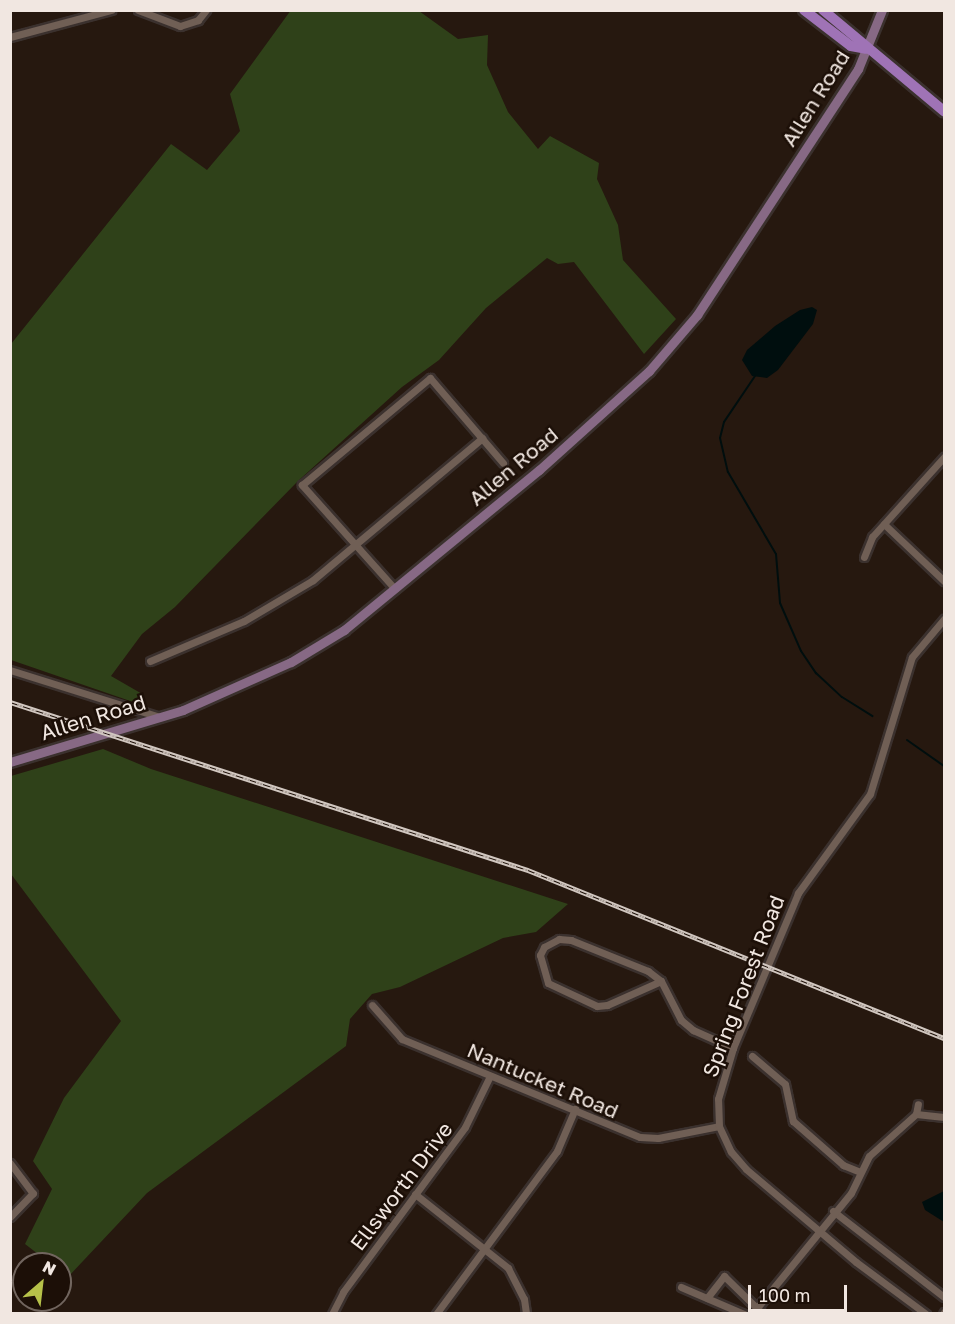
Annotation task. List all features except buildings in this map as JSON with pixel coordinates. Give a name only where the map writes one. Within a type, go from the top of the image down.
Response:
[{"type":"main road","points":[[804,10],[851,46],[866,50]]},
{"type":"main road","points":[[823,10],[857,37],[866,50],[945,111]]},
{"type":"main road","name":"Allen Road","points":[[10,762],[222,695],[291,662],[344,630],[539,470],[649,371],[681,334],[858,69],[882,10]]},
{"type":"street","points":[[10,37],[111,10]]},
{"type":"street","points":[[138,10],[180,26],[198,20],[206,10]]},
{"type":"street","points":[[395,589],[302,485],[430,378],[503,463]]},
{"type":"street","points":[[150,661],[244,621],[312,580],[482,438]]},
{"type":"street","points":[[864,557],[866,546],[945,457]]},
{"type":"street","points":[[884,524],[945,580]]},
{"type":"street","name":"Spring Forest Road","points":[[926,1314],[746,1169],[731,1152],[719,1126],[720,1089],[733,1048],[798,893],[870,794],[912,657],[945,619]]},
{"type":"street","points":[[10,670],[157,716]]},
{"type":"street","points":[[662,981],[607,1005],[597,1006],[548,982],[540,956],[544,947],[559,939],[571,940],[648,971],[662,981],[681,1020],[693,1030],[733,1048]]},
{"type":"street","name":"Nantucket Road","points":[[372,1005],[402,1039],[640,1137],[658,1138],[719,1126]]},
{"type":"street","points":[[752,1056],[785,1084],[793,1121],[843,1166],[860,1172]]},
{"type":"street","name":"Ellsworth Drive","points":[[332,1314],[343,1292],[465,1127],[490,1076]]},
{"type":"street","points":[[707,1298],[724,1276],[757,1312],[818,1229],[850,1193],[869,1156],[916,1114],[918,1104]]},
{"type":"street","points":[[435,1314],[557,1151],[575,1109]]},
{"type":"street","points":[[916,1114],[945,1117]]},
{"type":"street","points":[[10,1163],[33,1193],[10,1217]]},
{"type":"street","points":[[415,1194],[484,1246],[517,1282],[526,1314]]},
{"type":"street","points":[[833,1211],[945,1297]]},
{"type":"street","points":[[681,1287],[744,1314]]},
{"type":"green space","points":[[291,10],[419,11],[458,39],[488,35],[487,65],[508,112],[538,149],[550,136],[599,163],[597,179],[618,225],[623,260],[676,319],[644,354],[574,262],[558,264],[547,258],[486,308],[439,360],[402,387],[298,481],[175,607],[142,634],[111,676],[144,695],[136,703],[11,660],[11,344],[171,144],[207,170],[240,131],[230,94]]},
{"type":"green space","points":[[103,749],[151,769],[568,904],[536,932],[503,938],[400,987],[372,994],[350,1019],[346,1046],[147,1193],[72,1273],[72,1252],[35,1252],[25,1244],[52,1189],[33,1161],[64,1098],[121,1021],[11,874],[11,776]]},
{"type":"shaded area","points":[[812,307],[817,310],[813,324],[778,370],[767,378],[752,376],[742,360],[747,350],[775,326],[800,310]]},
{"type":"shaded area","points":[[944,1191],[944,1222],[925,1210],[922,1202]]},
{"type":"waterway","points":[[755,376],[724,422],[720,438],[728,472],[776,554],[780,603],[801,651],[816,673],[842,697],[873,716]]},
{"type":"waterway","points":[[907,740],[944,766]]},
{"type":"railway","points":[[10,702],[528,870],[944,1038]]}]
